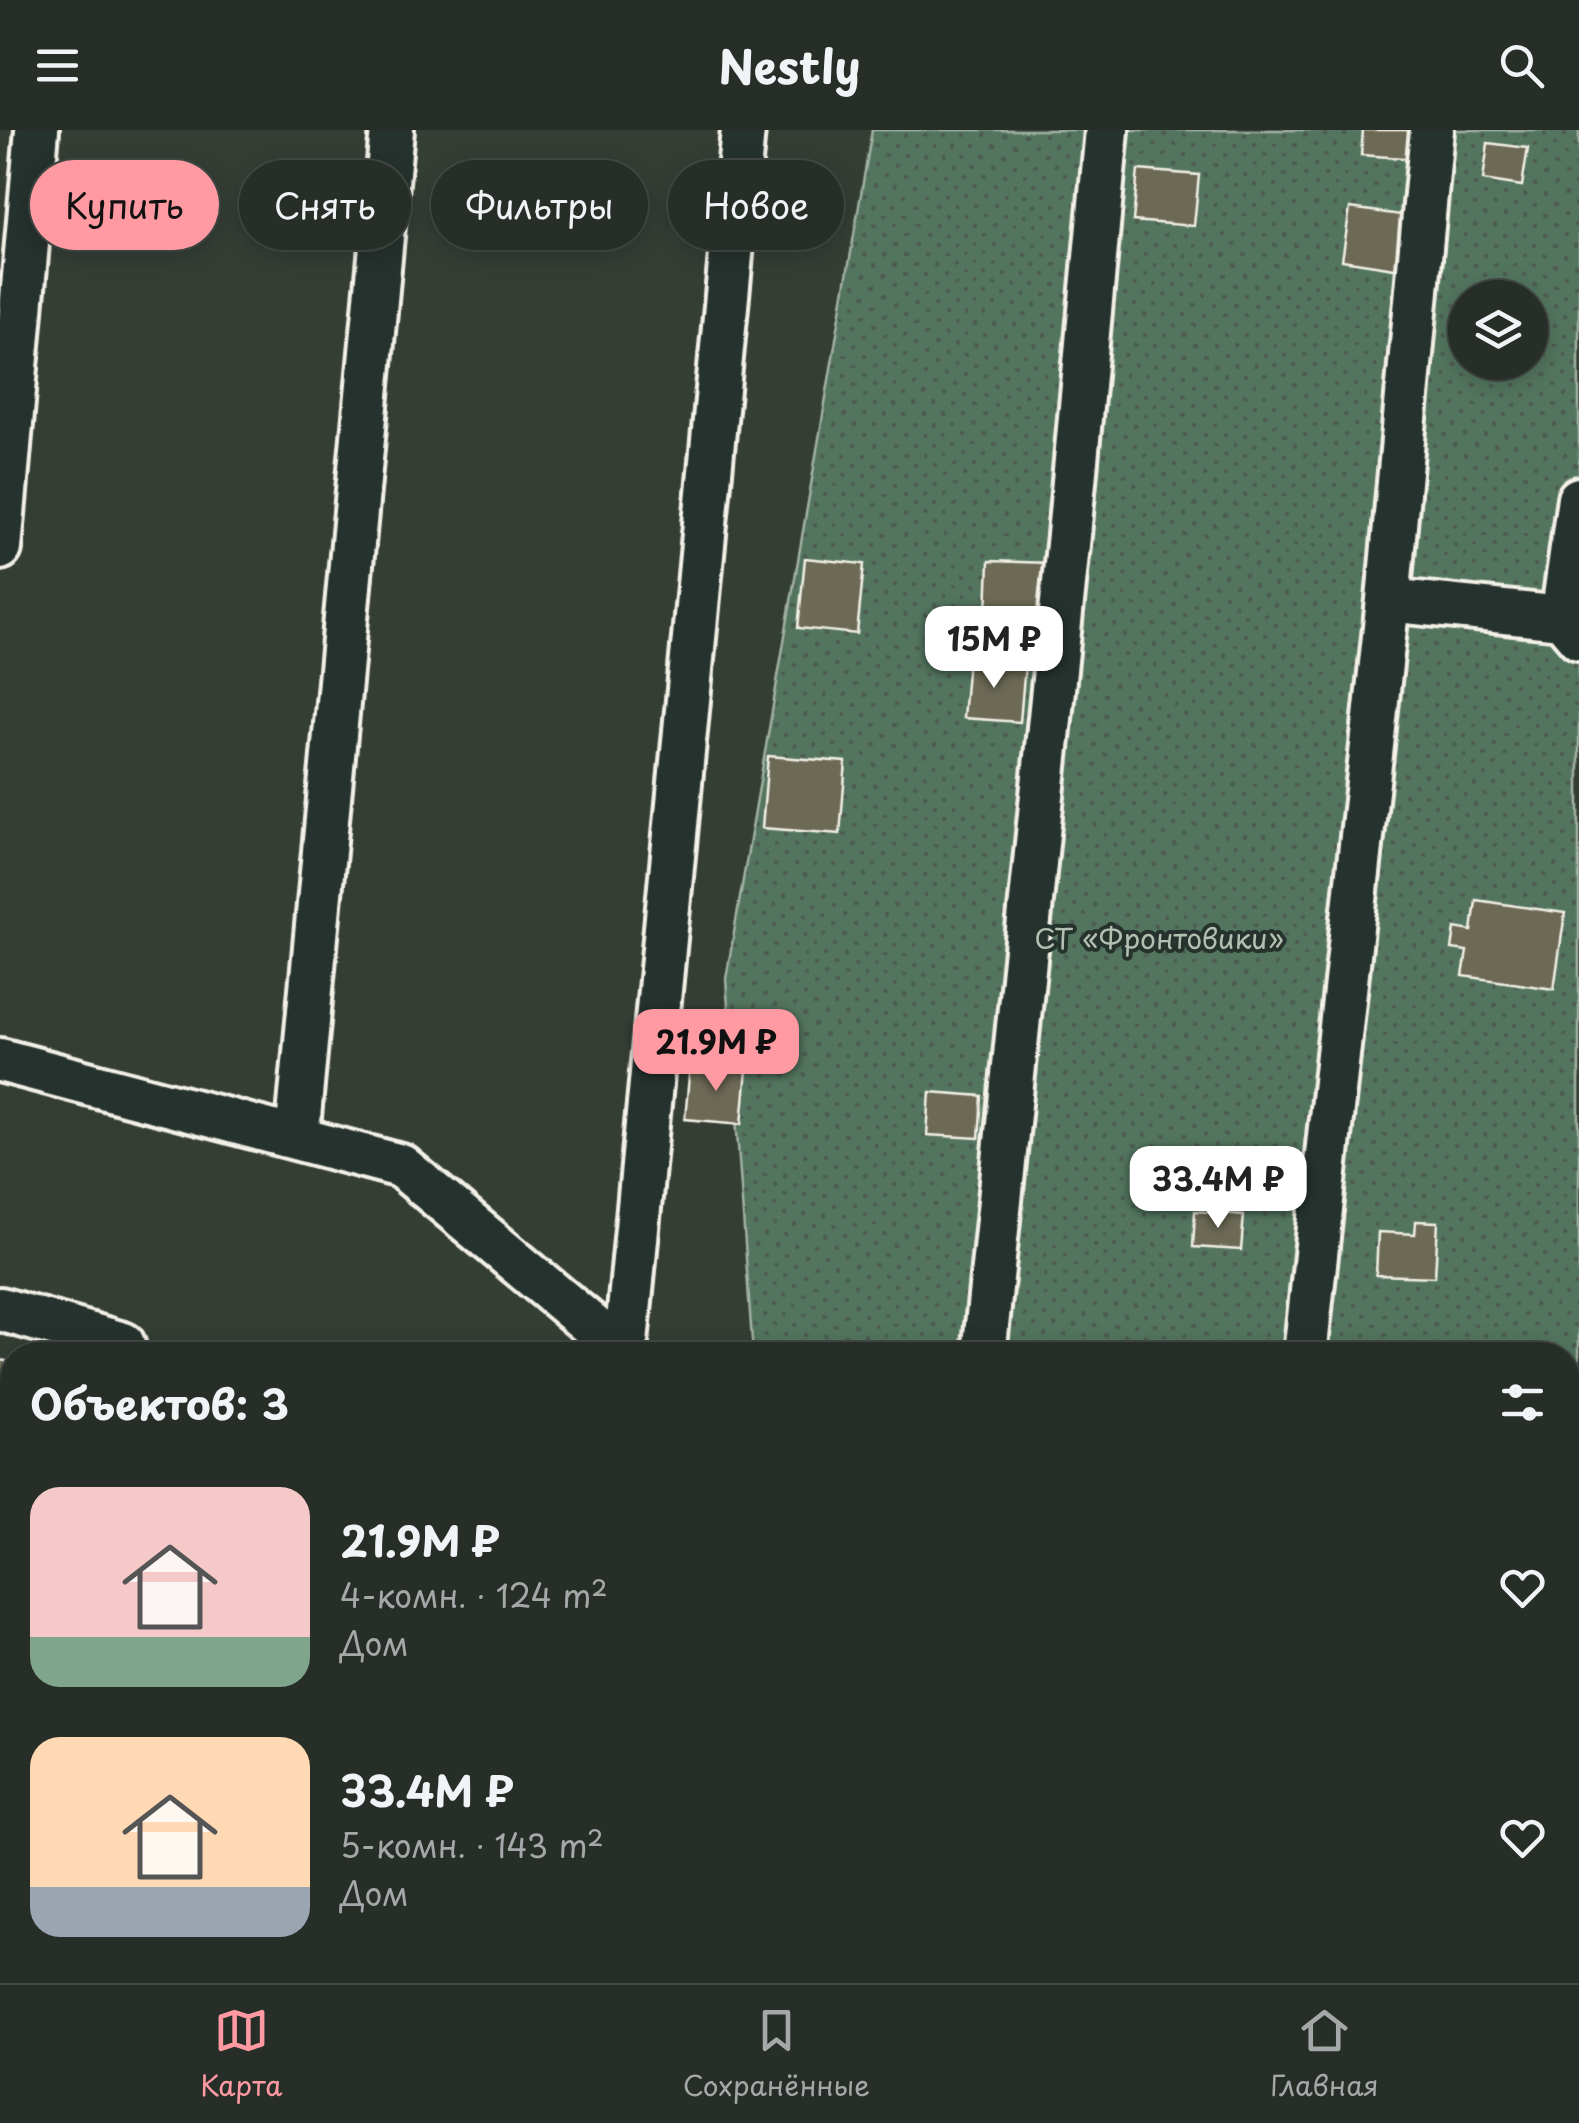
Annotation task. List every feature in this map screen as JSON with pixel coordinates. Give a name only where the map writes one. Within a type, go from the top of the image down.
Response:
[{"type":"street","points":[[0,548],[37,130]]},
{"type":"street","points":[[296,1138],[392,130]]},
{"type":"street","points":[[627,1342],[743,130]]},
{"type":"street","points":[[985,1342],[1107,130]]},
{"type":"street","points":[[1307,1342],[1388,600],[1432,130]]},
{"type":"street","points":[[1388,600],[1571,628],[1579,499]]},
{"type":"street","points":[[0,1060],[401,1166],[612,1342]]},
{"type":"street","points":[[0,1309],[116,1342]]},
{"type":"green space","name":"СТ «Фронтовики»","points":[[872,130],[1579,130],[1579,1342],[752,1342],[726,979]]},
{"type":"building","points":[[1363,130],[1419,130],[1417,159],[1361,155]]},
{"type":"building","points":[[1488,143],[1528,148],[1522,186],[1483,180]]},
{"type":"building","points":[[1138,170],[1199,175],[1194,226],[1133,221]]},
{"type":"building","points":[[1350,208],[1409,216],[1401,269],[1342,260]]},
{"type":"building","points":[[805,558],[864,564],[857,634],[798,628]]},
{"type":"building","points":[[989,561],[1049,563],[1046,641],[986,639]]},
{"type":"building","points":[[968,659],[1025,664],[1020,722],[963,718]]},
{"type":"building","points":[[768,756],[846,762],[840,834],[762,828]]},
{"type":"building","points":[[1476,900],[1565,913],[1554,989],[1463,976],[1467,951],[1452,949],[1455,928],[1472,931]]},
{"type":"building","points":[[690,1065],[747,1070],[742,1124],[685,1119]]},
{"type":"building","points":[[930,1092],[982,1096],[979,1138],[927,1135]]},
{"type":"building","points":[[1195,1211],[1244,1215],[1241,1250],[1193,1247]]},
{"type":"building","points":[[1416,1221],[1438,1222],[1435,1277],[1376,1275],[1378,1232],[1415,1234]]}]
